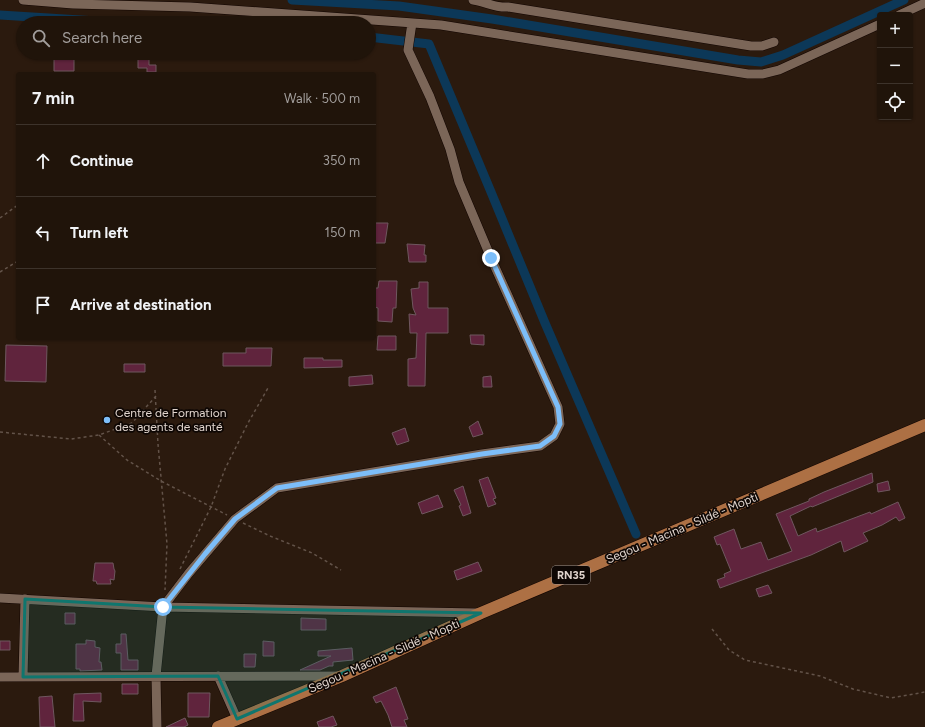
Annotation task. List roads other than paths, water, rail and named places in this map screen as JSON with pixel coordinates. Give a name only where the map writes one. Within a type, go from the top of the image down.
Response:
[{"type":"main road","name":"Segou - Macina - Sildé - Mopti","points":[[218,727],[342,676],[481,613],[925,425]]},
{"type":"street","points":[[23,0],[190,8],[283,16]]},
{"type":"street","points":[[473,0],[485,2],[497,8],[508,7],[751,46],[762,46],[774,42]]},
{"type":"street","points":[[906,12],[925,3]]},
{"type":"street","points":[[376,24],[411,27],[449,26],[748,74],[763,74],[779,70],[877,25]]},
{"type":"street","points":[[157,727],[156,676],[160,606],[235,519],[277,488],[466,456],[540,446],[554,436],[560,424],[558,407],[491,258],[459,182],[450,149],[430,97],[408,50],[411,27]]},
{"type":"street","points":[[0,598],[160,606],[481,613]]},
{"type":"street","points":[[22,677],[25,599]]},
{"type":"street","points":[[218,676],[237,719]]},
{"type":"street","points":[[0,677],[342,676]]},
{"type":"waterway","points":[[292,0],[399,6],[492,19],[738,60],[761,62],[783,55],[904,0]]},
{"type":"waterway","points":[[0,15],[16,16]]},
{"type":"waterway","points":[[376,38],[429,44],[545,323],[636,534]]},
{"type":"place","name":"Centre de Formation des agents de santé","points":[[107,420]]}]
